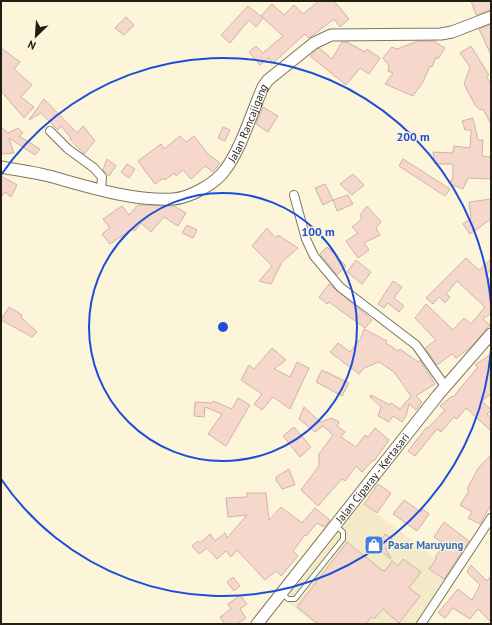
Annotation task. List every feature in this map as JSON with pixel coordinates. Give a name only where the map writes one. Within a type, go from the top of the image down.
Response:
[{"type":"main road","name":"Jalan Rancajigang","points":[[1,167],[141,198],[175,199],[204,188],[225,170],[233,156],[263,87],[274,75],[323,37],[331,35],[441,34],[452,32],[491,17]]},
{"type":"main road","name":"Jalan Ciparay - Kertasari","points":[[257,624],[446,386],[491,334]]},
{"type":"street","points":[[50,131],[68,149],[94,168],[102,177],[101,190]]},
{"type":"street","points":[[294,195],[306,239],[314,256],[340,287],[416,345],[446,386]]},
{"type":"street","points":[[421,624],[491,518]]},
{"type":"shaded area","name":"Pasar Maruyung","points":[[362,503],[454,572],[417,624],[315,624],[285,600]]},
{"type":"building","points":[[319,1],[334,1],[349,19],[340,27],[334,19],[309,38],[305,34],[273,63],[269,58],[260,65],[249,52],[256,46],[263,53],[283,36],[261,16],[272,4],[284,15],[294,5],[303,14]]},
{"type":"building","points":[[471,1],[491,1],[491,10],[476,15]]},
{"type":"building","points":[[248,6],[263,18],[256,27],[249,20],[230,43],[221,35]]},
{"type":"building","points":[[126,17],[134,25],[124,35],[115,28]]},
{"type":"building","points":[[491,24],[491,55],[479,29]]},
{"type":"building","points":[[418,41],[434,41],[445,48],[438,59],[436,57],[432,67],[430,66],[423,82],[413,96],[385,84],[393,73],[388,71],[389,66],[383,58],[392,47],[397,49]]},
{"type":"building","points":[[342,42],[347,42],[365,52],[367,49],[380,58],[369,74],[360,68],[346,85],[310,56],[319,48],[332,59]]},
{"type":"building","points":[[471,46],[489,75],[486,77],[491,83],[491,124],[483,109],[480,110],[475,105],[464,84],[470,67],[460,53]]},
{"type":"building","points":[[1,48],[20,62],[14,69],[32,85],[21,97],[34,107],[24,118],[1,91]]},
{"type":"building","points":[[44,99],[77,133],[83,126],[95,141],[84,154],[70,139],[71,138],[61,126],[58,130],[41,113],[29,120]]},
{"type":"building","points":[[263,107],[278,116],[268,132],[256,124]]},
{"type":"building","points":[[473,118],[478,140],[483,140],[482,156],[491,157],[491,179],[468,178],[463,189],[450,184],[453,177],[453,164],[435,164],[433,152],[453,153],[454,146],[470,148],[471,130],[465,130],[462,121]]},
{"type":"building","points":[[1,127],[8,133],[18,128],[23,133],[19,136],[40,149],[35,155],[9,138],[14,153],[1,154]]},
{"type":"building","points":[[223,127],[230,130],[225,141],[218,138]]},
{"type":"building","points":[[180,136],[186,142],[194,136],[208,154],[220,163],[213,172],[205,166],[191,179],[183,170],[176,176],[174,173],[165,180],[164,178],[155,184],[138,161],[161,144],[164,149]]},
{"type":"building","points":[[107,159],[116,166],[109,176],[103,170]]},
{"type":"building","points":[[403,159],[450,189],[445,196],[399,166]]},
{"type":"building","points":[[127,164],[135,169],[129,178],[121,172]]},
{"type":"building","points":[[353,174],[364,185],[352,195],[340,184]]},
{"type":"building","points":[[1,176],[17,185],[11,197],[5,192],[1,197]]},
{"type":"building","points":[[325,184],[333,200],[323,205],[315,188]]},
{"type":"building","points":[[348,195],[353,204],[337,211],[333,200]]},
{"type":"building","points":[[491,199],[491,219],[470,234],[463,224],[471,218],[469,202]]},
{"type":"building","points":[[138,205],[174,206],[186,213],[178,226],[164,217],[151,232],[141,223],[135,231],[132,229],[110,244],[102,234],[110,228],[103,219],[122,206],[129,215]]},
{"type":"building","points":[[367,206],[381,222],[376,228],[380,235],[364,243],[369,250],[358,258],[346,241],[358,233],[352,227],[362,219],[360,215]]},
{"type":"building","points":[[187,225],[197,230],[193,238],[182,233]]},
{"type":"building","points":[[267,228],[276,238],[278,235],[298,248],[282,262],[271,284],[259,281],[272,266],[252,246]]},
{"type":"building","points":[[327,247],[346,266],[337,275],[320,254]]},
{"type":"building","points":[[466,258],[479,270],[491,259],[491,270],[485,275],[491,281],[491,313],[483,319],[490,325],[471,347],[456,358],[452,354],[437,365],[425,348],[436,340],[415,318],[426,304],[453,330],[464,318],[471,324],[485,307],[457,281],[446,294],[450,297],[445,303],[439,297],[433,304],[426,298]]},
{"type":"building","points":[[356,260],[371,272],[362,284],[347,272]]},
{"type":"building","points":[[393,281],[402,287],[394,298],[404,306],[399,312],[388,303],[384,308],[378,304]]},
{"type":"building","points":[[329,284],[372,320],[365,328],[329,302],[327,304],[319,297]]},
{"type":"building","points":[[9,307],[22,315],[21,317],[37,332],[32,337],[1,320]]},
{"type":"building","points":[[364,329],[387,341],[386,343],[398,351],[400,349],[418,362],[420,360],[435,384],[416,396],[422,402],[416,410],[409,404],[406,416],[402,422],[393,416],[389,422],[378,416],[381,407],[370,397],[371,395],[390,405],[391,403],[400,409],[411,396],[394,372],[379,362],[364,368],[359,374],[330,352],[338,343],[350,352],[361,338]]},
{"type":"building","points":[[272,348],[286,360],[274,369],[290,377],[297,362],[309,368],[290,409],[273,397],[262,410],[254,404],[262,394],[241,380],[249,365],[254,369]]},
{"type":"building","points":[[491,354],[491,394],[482,401],[491,410],[487,414],[491,418],[491,431],[466,408],[457,419],[454,417],[441,432],[437,429],[415,456],[408,451],[427,427],[428,428],[445,410],[440,406],[452,396],[453,397],[478,367],[475,365]]},
{"type":"building","points":[[322,370],[349,383],[342,396],[316,382]]},
{"type":"building","points":[[238,398],[250,405],[226,446],[208,434],[222,414],[205,407],[204,417],[194,416],[195,402],[212,403],[213,401],[232,409]]},
{"type":"building","points":[[304,407],[320,422],[332,418],[339,422],[337,426],[345,432],[341,437],[356,447],[365,435],[368,437],[375,428],[389,440],[374,461],[373,460],[362,472],[356,466],[345,481],[342,479],[318,506],[301,490],[319,466],[319,454],[333,435],[323,426],[315,432],[299,419]]},
{"type":"building","points":[[294,427],[311,447],[300,457],[283,436]]},
{"type":"building","points":[[491,455],[491,505],[480,524],[468,518],[472,512],[460,505],[469,491],[467,489],[479,467]]},
{"type":"building","points":[[289,469],[295,485],[282,489],[276,480],[276,477]]},
{"type":"building","points":[[378,484],[391,493],[377,513],[364,504]]},
{"type":"building","points":[[247,493],[266,493],[269,520],[281,507],[302,523],[315,508],[330,520],[324,527],[317,523],[306,536],[305,535],[293,551],[298,556],[281,576],[276,571],[265,580],[237,550],[231,557],[226,551],[217,559],[207,548],[199,554],[192,546],[198,541],[200,543],[210,534],[215,541],[225,533],[227,538],[247,515],[228,517],[226,498],[247,497]]},
{"type":"building","points":[[404,500],[421,512],[422,509],[429,514],[417,531],[393,514]]},
{"type":"building","points":[[444,522],[469,541],[444,579],[429,569],[437,558],[435,557],[444,544],[434,537]]},
{"type":"building","points":[[385,534],[393,540],[386,549],[391,559],[371,543],[378,537],[381,541]]},
{"type":"building","points":[[347,542],[382,570],[385,571],[392,561],[398,566],[403,559],[421,572],[409,588],[420,596],[399,623],[383,609],[374,619],[371,617],[366,624],[318,624],[297,607]]},
{"type":"building","points":[[471,565],[487,581],[491,576],[491,622],[478,609],[470,619],[453,608],[445,618],[438,613],[458,589],[472,600],[480,585],[467,572]]},
{"type":"building","points":[[233,577],[240,586],[234,591],[227,582]]},
{"type":"building","points":[[240,595],[247,604],[240,609],[246,618],[237,624],[225,624],[220,617],[231,609],[228,604]]},
{"type":"place","name":"Pasar Maruyung","points":[[374,545]]}]
